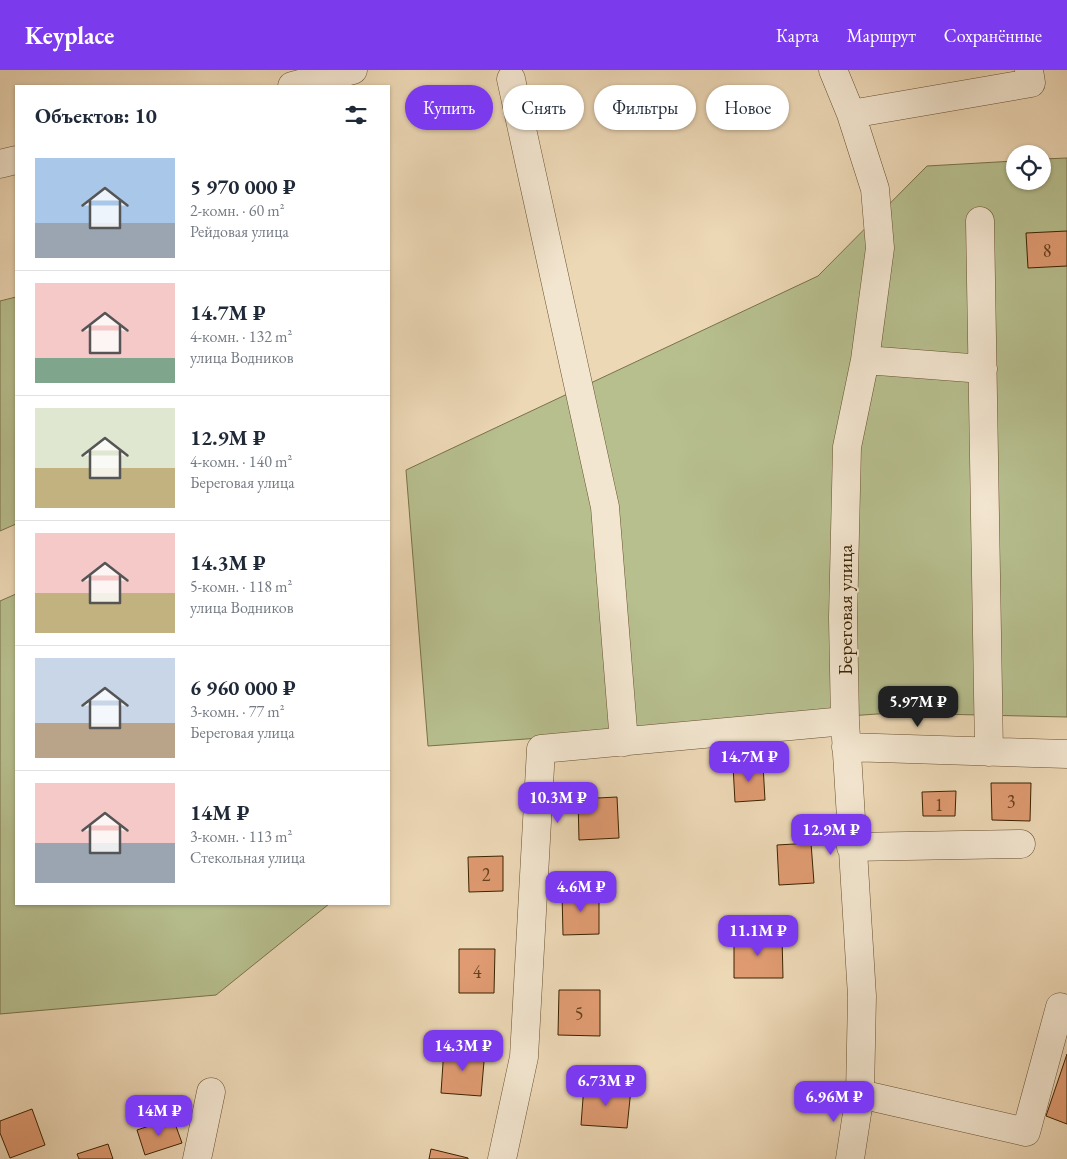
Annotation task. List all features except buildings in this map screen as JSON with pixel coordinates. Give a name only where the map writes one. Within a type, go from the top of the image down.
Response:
[{"type":"street","points":[[296,85],[353,70]]},
{"type":"street","name":"Береговая улица","points":[[833,70],[852,114],[876,189],[880,248],[865,360],[848,447],[843,618],[851,847],[862,996],[860,1094],[850,1159]]},
{"type":"street","points":[[852,114],[1031,83],[1029,70]]},
{"type":"street","points":[[511,79],[605,507],[624,742]]},
{"type":"street","points":[[0,164],[15,160]]},
{"type":"street","points":[[980,222],[989,752]]},
{"type":"street","points":[[865,360],[983,369]]},
{"type":"street","points":[[502,1159],[524,1057],[541,749],[624,742],[846,734],[989,752],[1067,754]]},
{"type":"street","points":[[851,847],[1021,844]]},
{"type":"street","points":[[860,1094],[1026,1132],[1060,1007]]},
{"type":"street","points":[[197,1159],[210,1092]]},
{"type":"green space","points":[[1067,158],[1067,717],[891,713],[428,746],[406,470],[818,276],[927,166],[1006,162],[1006,190],[1051,190],[1051,159]]},
{"type":"green space","points":[[15,297],[15,524],[0,531],[0,301]]},
{"type":"green space","points":[[15,594],[15,905],[328,905],[216,995],[0,1014],[0,601]]}]
